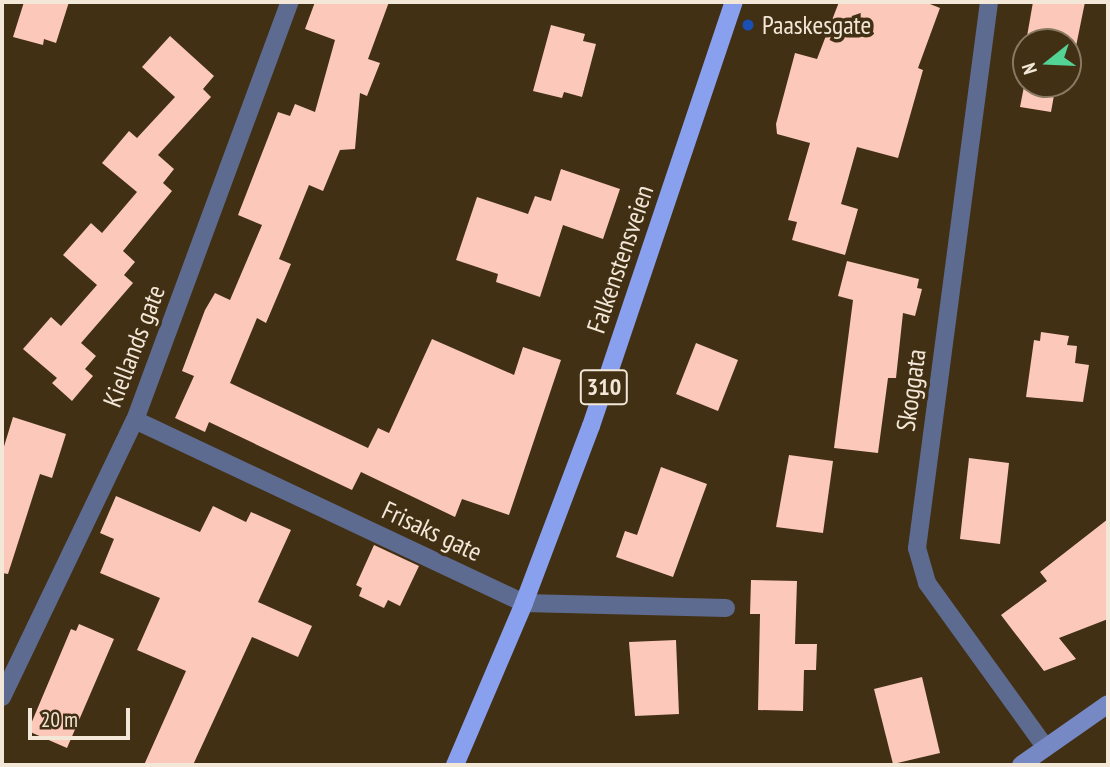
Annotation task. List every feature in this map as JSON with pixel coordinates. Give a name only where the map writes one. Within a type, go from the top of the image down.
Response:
[{"type":"main road","name":"Falkenstensveien","points":[[455,765],[524,603],[591,426],[734,2]]},
{"type":"main road","points":[[1021,765],[1108,704]]},
{"type":"street","name":"Kiellands gate","points":[[2,697],[135,420],[290,2]]},
{"type":"street","name":"Skoggata","points":[[989,2],[917,548],[927,583],[1046,748]]},
{"type":"street","name":"Frisaks gate","points":[[135,420],[524,603],[726,608]]},
{"type":"building","points":[[24,2],[69,2],[56,43],[44,39],[43,45],[13,37]]},
{"type":"building","points":[[315,2],[389,2],[368,59],[380,63],[367,96],[360,93],[355,149],[340,150],[323,191],[309,185],[279,259],[291,264],[266,323],[257,318],[230,383],[368,448],[378,428],[389,433],[432,339],[514,375],[523,347],[561,360],[509,515],[462,499],[455,517],[361,472],[352,490],[209,422],[205,432],[175,418],[194,376],[182,371],[205,310],[215,293],[230,300],[262,225],[238,215],[278,112],[290,116],[295,104],[315,112],[335,40],[305,29]]},
{"type":"building","points":[[839,2],[925,2],[940,8],[918,68],[923,70],[898,158],[857,147],[841,204],[858,209],[845,255],[792,240],[797,222],[788,220],[810,143],[777,134],[776,124],[795,53],[817,59]]},
{"type":"building","points":[[1033,2],[1085,2],[1080,28],[1028,28]]},
{"type":"building","points":[[551,25],[585,34],[583,41],[596,44],[582,97],[564,92],[562,98],[533,91]]},
{"type":"building","points":[[170,36],[214,76],[203,89],[211,97],[158,155],[174,169],[163,183],[172,191],[123,251],[135,262],[124,275],[133,283],[81,343],[96,356],[85,369],[93,376],[72,401],[52,383],[57,378],[23,349],[51,317],[61,326],[97,285],[63,255],[91,223],[102,233],[137,192],[102,163],[129,131],[137,138],[175,97],[142,67]]},
{"type":"building","points":[[1022,98],[1054,98],[1051,112],[1020,107]]},
{"type":"building","points":[[561,169],[620,189],[603,239],[563,225],[540,297],[496,282],[498,274],[456,260],[477,197],[528,214],[535,196],[551,201]]},
{"type":"building","points":[[847,261],[919,279],[917,288],[922,289],[915,316],[903,313],[896,378],[888,378],[878,453],[834,448],[853,300],[838,296]]},
{"type":"building","points":[[1041,332],[1069,336],[1067,345],[1077,346],[1075,363],[1089,365],[1083,402],[1026,397],[1034,340],[1040,341]]},
{"type":"building","points":[[696,343],[738,360],[718,411],[676,394]]},
{"type":"building","points":[[13,417],[66,434],[52,478],[40,474],[8,574],[2,573],[2,453]]},
{"type":"building","points":[[789,455],[833,461],[823,533],[776,527]]},
{"type":"building","points":[[969,458],[1009,463],[1000,544],[960,539]]},
{"type":"building","points":[[661,467],[707,484],[673,577],[616,557],[625,531],[637,535]]},
{"type":"building","points":[[116,496],[200,532],[213,506],[246,522],[251,512],[291,530],[258,602],[312,626],[298,657],[252,637],[193,765],[144,765],[186,671],[137,650],[160,598],[100,573],[114,539],[100,533]]},
{"type":"building","points":[[1108,519],[1108,619],[1059,638],[1076,659],[1044,671],[1001,615],[1047,581],[1040,572]]},
{"type":"building","points":[[374,545],[419,566],[400,606],[388,600],[384,608],[359,596],[362,588],[356,585]]},
{"type":"building","points":[[751,580],[797,581],[795,644],[817,644],[816,670],[804,670],[803,711],[758,710],[760,614],[750,614]]},
{"type":"building","points":[[79,624],[114,639],[67,748],[28,731],[71,629],[76,631]]},
{"type":"building","points":[[676,640],[679,714],[635,716],[629,642]]},
{"type":"building","points":[[922,677],[940,753],[893,764],[874,689]]},
{"type":"place","name":"Paaskesgate","points":[[748,25]]}]
